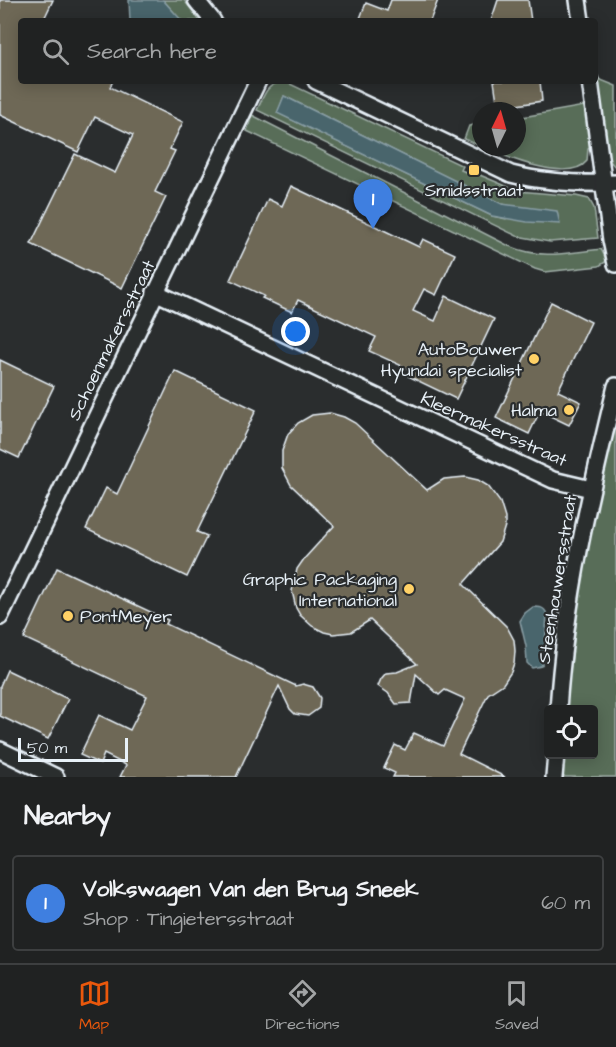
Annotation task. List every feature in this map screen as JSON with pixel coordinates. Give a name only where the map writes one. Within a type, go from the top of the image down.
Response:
[{"type":"street","points":[[196,0],[211,18]]},
{"type":"street","points":[[578,0],[581,18]]},
{"type":"street","name":"Schoenmakersstraat","points":[[0,617],[257,84]]},
{"type":"street","points":[[322,84],[512,174],[563,183],[610,183]]},
{"type":"street","points":[[591,84],[610,183],[611,240],[616,264]]},
{"type":"street","name":"Kleermakersstraat","points":[[155,292],[553,480],[591,489]]},
{"type":"street","name":"Steenhouwersstraat","points":[[559,705],[572,585],[591,489],[616,386]]},
{"type":"street","points":[[0,750],[56,777]]},
{"type":"street","points":[[554,777],[556,759]]},
{"type":"green space","points":[[163,0],[184,0],[198,18],[179,18]]},
{"type":"green space","points":[[598,79],[616,86],[616,168],[609,160]]},
{"type":"green space","points":[[290,84],[463,166],[461,170],[473,175],[475,173],[518,191],[589,199],[594,208],[598,238],[550,242],[517,236],[257,110],[271,86]],"holes":[[[284,96],[502,204],[516,207],[506,219],[492,216],[278,113]]]},
{"type":"green space","points":[[584,106],[593,146],[588,148],[587,161],[578,167],[566,170],[536,166],[505,156],[526,156],[526,116]]},
{"type":"green space","points":[[252,115],[509,246],[544,254],[565,254],[601,249],[607,261],[599,266],[545,272],[535,269],[247,131]]},
{"type":"green space","points":[[469,126],[472,126],[472,142],[464,139]]},
{"type":"green space","points":[[616,421],[616,777],[561,777],[561,759],[598,759],[598,705],[566,705],[585,555],[596,491]]},
{"type":"water","points":[[129,0],[163,0],[179,18],[130,18]]},
{"type":"water","points":[[284,96],[502,204],[557,211],[560,224],[527,222],[492,216],[277,113]]},
{"type":"water","points":[[533,607],[545,610],[547,614],[544,661],[541,666],[532,668],[527,663],[526,646],[520,621]]},
{"type":"building","points":[[0,0],[53,0],[44,18],[18,18],[18,84],[112,84],[110,87],[183,122],[170,149],[175,151],[155,192],[166,197],[122,288],[31,244],[75,154],[115,173],[133,135],[95,117],[78,152],[0,115]]},
{"type":"building","points":[[391,0],[438,0],[431,18],[360,18],[366,3],[387,11]]},
{"type":"building","points":[[498,0],[528,0],[531,18],[492,18]]},
{"type":"building","points":[[494,84],[540,84],[542,101],[526,104],[497,102]]},
{"type":"building","points":[[291,186],[419,247],[423,239],[455,254],[436,295],[424,289],[413,311],[435,321],[446,296],[494,319],[456,399],[408,376],[411,370],[369,351],[376,337],[298,300],[292,312],[230,280],[268,199],[282,206]]},
{"type":"building","points":[[551,302],[591,322],[558,391],[581,402],[569,425],[540,411],[529,434],[496,418]]},
{"type":"building","points":[[0,360],[54,386],[19,458],[0,449]]},
{"type":"building","points":[[175,371],[256,410],[197,532],[207,536],[187,577],[86,529],[106,488],[117,494]]},
{"type":"building","points":[[330,413],[355,423],[427,490],[444,479],[465,477],[478,480],[488,486],[500,502],[505,526],[500,542],[463,584],[507,627],[514,640],[514,663],[503,684],[488,694],[459,754],[505,777],[393,777],[395,773],[384,768],[395,745],[405,750],[414,733],[443,746],[465,699],[445,690],[439,695],[416,674],[411,703],[396,704],[388,693],[378,686],[381,679],[386,673],[397,672],[417,664],[370,620],[351,632],[333,634],[312,626],[296,608],[292,591],[297,569],[334,526],[291,485],[282,468],[282,451],[288,434],[298,423],[312,415]]},
{"type":"building","points":[[57,568],[168,620],[166,624],[296,686],[303,684],[313,687],[320,698],[319,708],[308,716],[295,714],[290,709],[279,686],[236,777],[120,777],[126,765],[104,754],[100,764],[80,755],[99,715],[130,730],[147,696],[24,638]]},
{"type":"building","points":[[7,670],[68,699],[48,739],[0,716],[0,686]]},
{"type":"place","name":"Smidsstraat","points":[[474,170]]},
{"type":"place","name":"Volkswagen Van den Brug Sneek","points":[[373,229]]},
{"type":"place","name":"AutoBouwer Hyundai specialist","points":[[534,359]]},
{"type":"place","name":"Halma","points":[[569,410]]},
{"type":"place","name":"Graphic Packaging International","points":[[409,589]]},
{"type":"place","name":"PontMeyer","points":[[68,616]]}]
